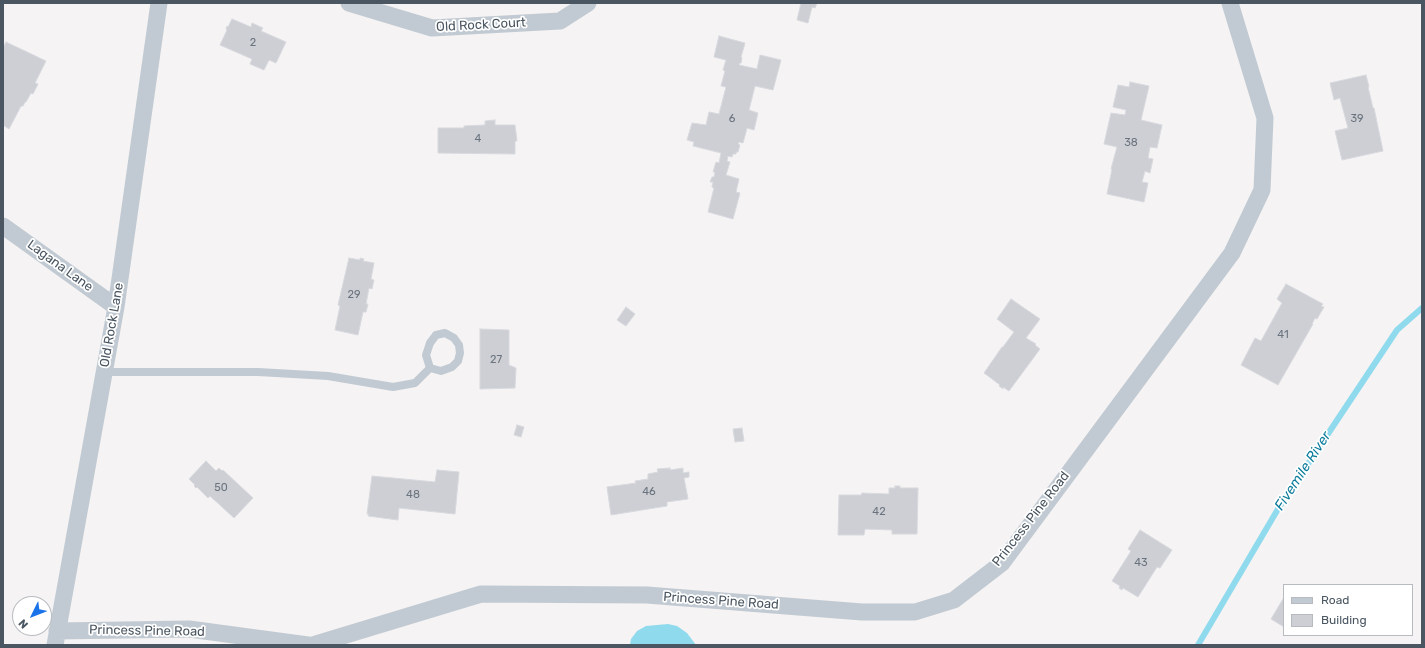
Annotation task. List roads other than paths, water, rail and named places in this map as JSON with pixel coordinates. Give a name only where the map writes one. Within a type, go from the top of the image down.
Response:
[{"type":"street","name":"Old Rock Lane","points":[[56,638],[116,307],[159,3]]},
{"type":"street","name":"Old Rock Court","points":[[349,3],[432,28],[560,21],[588,3]]},
{"type":"street","name":"Princess Pine Road","points":[[313,645],[481,594],[647,595],[862,612],[915,612],[954,600],[1002,562],[1232,253],[1262,190],[1265,118],[1230,3]]},
{"type":"street","name":"Lagana Lane","points":[[3,226],[116,307]]},
{"type":"street","name":"Princess Pine Road","points":[[56,638],[189,629],[308,645]]},
{"type":"lane","points":[[445,333],[454,338],[459,345],[460,353],[458,361],[452,367],[441,371],[430,368],[426,355],[430,343],[436,335],[445,333]]},
{"type":"lane","points":[[104,372],[258,372],[328,376],[393,387],[415,383],[430,368]]},
{"type":"water","points":[[668,624],[677,626],[687,633],[696,645],[630,645],[631,639],[637,631],[646,626]]},
{"type":"waterway","name":"Fivemile River","points":[[1198,645],[1278,509],[1397,330],[1422,308]]}]
